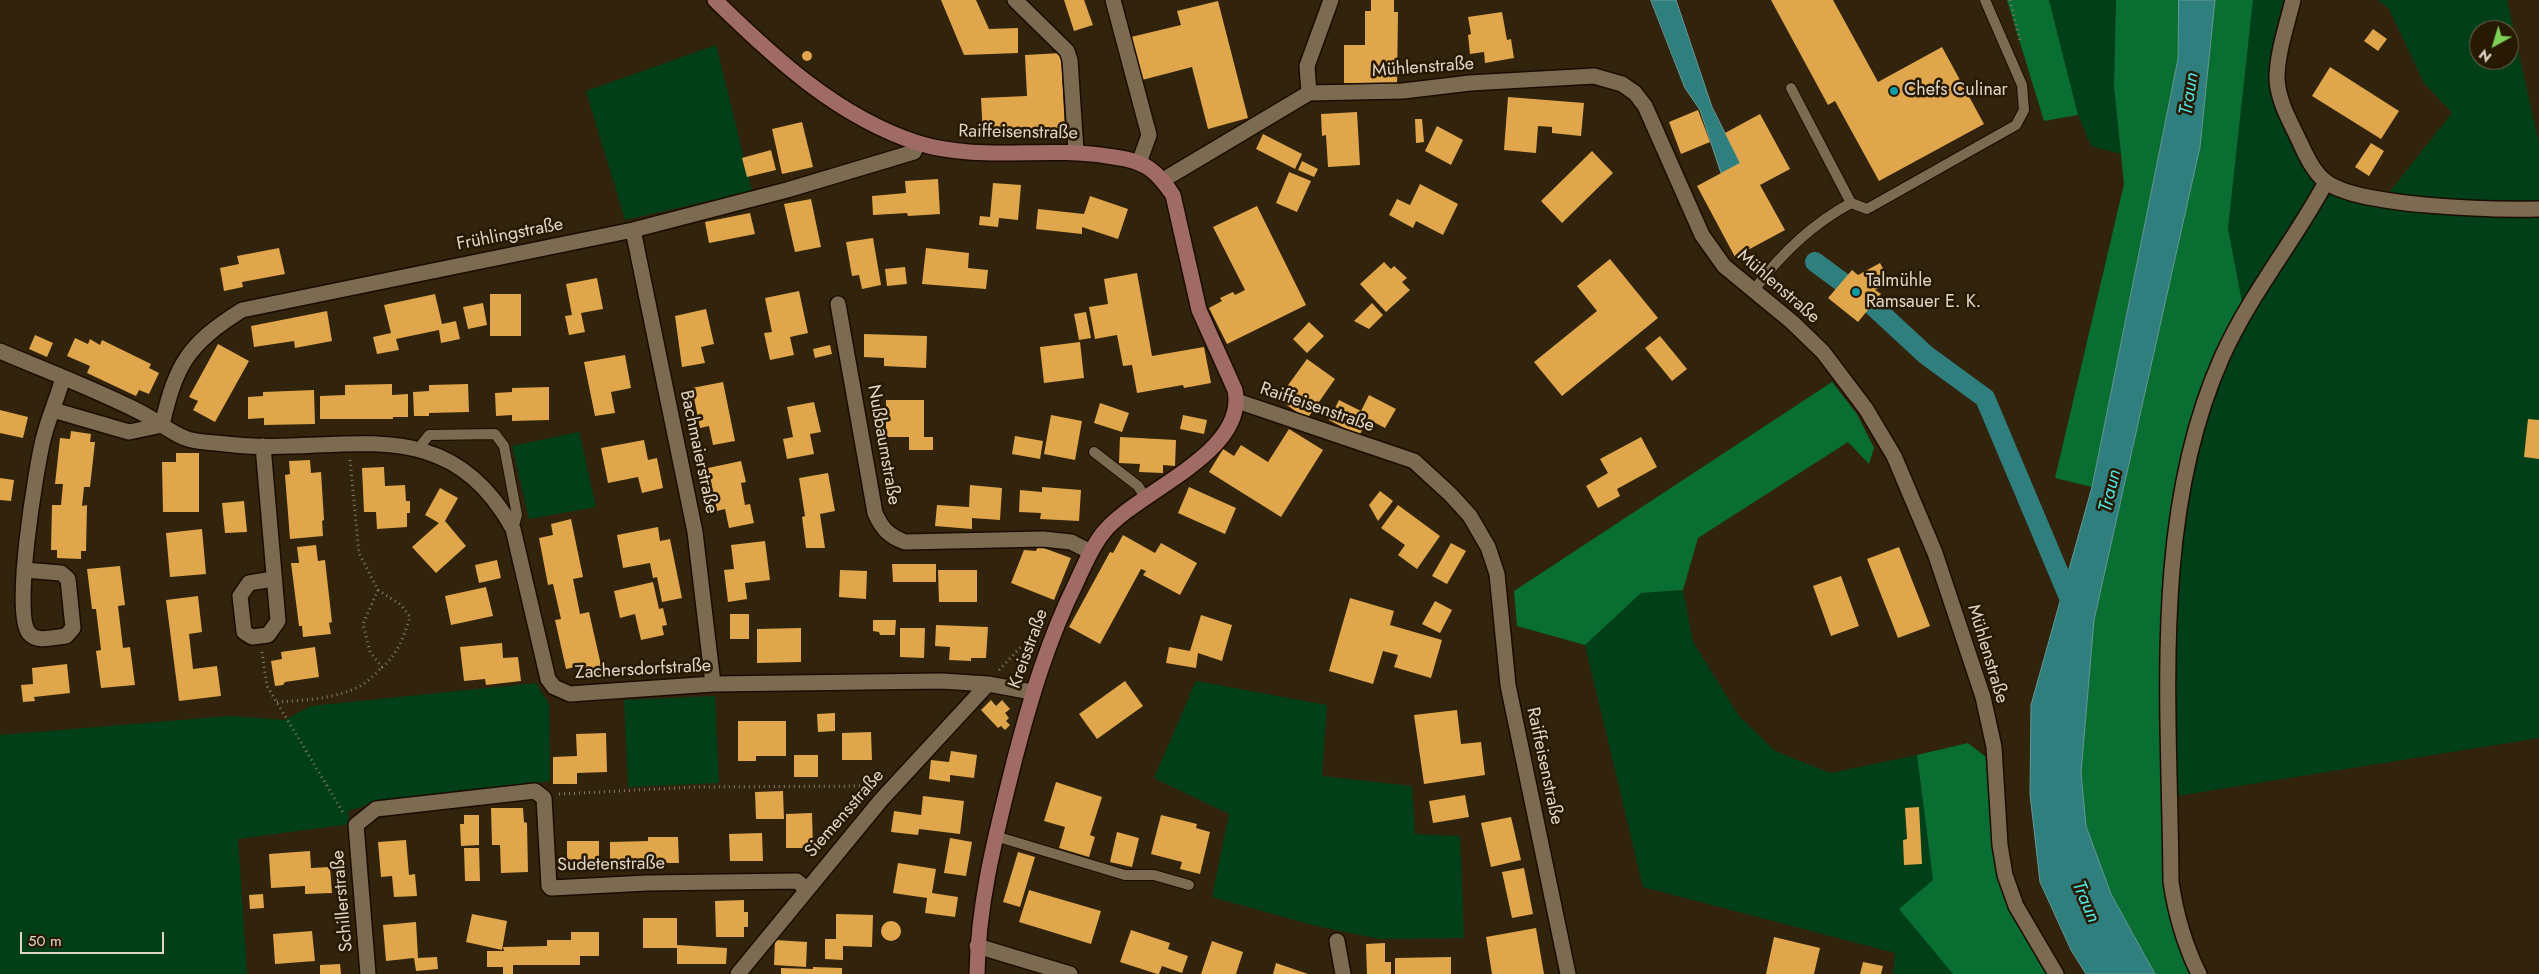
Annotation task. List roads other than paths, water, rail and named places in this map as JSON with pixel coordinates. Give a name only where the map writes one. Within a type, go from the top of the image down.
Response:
[{"type":"street","points":[[1015,0],[1067,51],[1070,60],[1076,151]]},
{"type":"street","points":[[1113,0],[1149,136],[1140,163]]},
{"type":"street","points":[[1309,93],[1307,66],[1331,0]]},
{"type":"street","points":[[2293,0],[2279,64],[2279,92],[2294,129],[2318,174],[2326,182],[2372,197],[2413,204],[2539,209]]},
{"type":"street","name":"Raiffeisenstraße","points":[[718,3],[808,84],[856,114],[918,142],[942,149],[972,152],[1076,151],[1140,163],[1163,180],[1172,195],[1203,321],[1230,377],[1237,401],[1414,461],[1451,495],[1470,516],[1488,548],[1496,574],[1508,685],[1568,974]]},
{"type":"street","name":"Mühlenstraße","points":[[1163,180],[1281,107],[1309,93],[1403,91],[1470,83],[1594,76],[1622,84],[1635,93],[1645,106],[1702,235],[1724,266],[1754,290],[1823,352],[1866,409],[1894,456],[1935,553],[1983,697],[1994,747],[2000,845],[2005,875],[2016,906],[2056,974]]},
{"type":"street","name":"Frühlingstraße","points":[[162,425],[171,384],[182,362],[200,341],[218,325],[242,310],[632,230],[787,190],[914,152],[918,142]]},
{"type":"street","points":[[2198,974],[2185,947],[2171,882],[2168,629],[2172,568],[2181,502],[2202,412],[2222,358],[2248,305],[2326,182]]},
{"type":"street","name":"Bachmaierstraße","points":[[632,230],[696,532],[713,684]]},
{"type":"street","name":"Nußbaumstraße","points":[[838,304],[875,514],[880,525],[891,536],[905,542],[1043,539],[1071,542],[1091,552]]},
{"type":"street","name":"Zachersdorfstraße","points":[[0,352],[142,413],[186,438],[248,446],[349,442],[398,444],[438,455],[475,480],[503,511],[513,529],[548,679],[554,687],[570,694],[713,684],[942,680],[988,684],[1032,692]]},
{"type":"street","points":[[24,570],[62,573],[68,579],[73,628],[66,636],[38,639],[30,635],[25,627],[24,570],[29,517],[43,440],[64,378]]},
{"type":"street","name":"Kreisstraße","points":[[977,974],[977,946],[982,901],[995,836],[1032,692],[1061,612],[1091,552],[1113,522],[1190,467],[1214,444],[1231,421],[1237,401]]},
{"type":"street","points":[[53,410],[129,432],[162,425]]},
{"type":"street","points":[[264,446],[273,579],[278,621],[268,635],[252,637],[244,632],[240,596],[249,583],[273,579]]},
{"type":"street","name":"Siemensstraße","points":[[738,974],[806,889],[893,786],[988,684]]},
{"type":"street","name":"Sudetenstraße","points":[[356,825],[376,809],[535,791],[544,798],[549,886],[551,888],[647,883],[797,881],[806,889]]},
{"type":"street","name":"Schillerstraße","points":[[356,825],[368,974]]},
{"type":"street","points":[[1337,941],[1342,974]]},
{"type":"street","points":[[977,946],[1070,974]]},
{"type":"lane","points":[[1791,88],[1851,203],[1866,209],[2016,124],[2024,110],[2022,85],[1985,0]]},
{"type":"lane","points":[[1754,290],[1774,262],[1828,215],[1851,203]]},
{"type":"lane","points":[[418,449],[429,435],[495,434],[499,437],[504,446],[517,515],[513,529]]},
{"type":"lane","points":[[1094,452],[1138,486],[1146,497]]},
{"type":"lane","points":[[995,836],[1125,875],[1154,875],[1189,885]]},
{"type":"water","points":[[1651,0],[1676,0],[1712,107],[1740,163],[1721,173],[1700,110],[1685,88]]},
{"type":"water","name":"Traun","points":[[2179,0],[2215,0],[2200,147],[2094,620],[2081,773],[2086,826],[2111,894],[2155,974],[2086,974],[2071,950],[2040,882],[2030,794],[2031,705],[2092,487],[2178,59]]},
{"type":"waterway","points":[[1815,262],[1842,282]]},
{"type":"waterway","points":[[1872,305],[1926,355],[1985,398],[2074,609]]},
{"type":"place","name":"Chefs Culinar","points":[[1894,91]]},
{"type":"place","name":"Talmühle Ramsauer E. K.","points":[[1856,292]]}]
